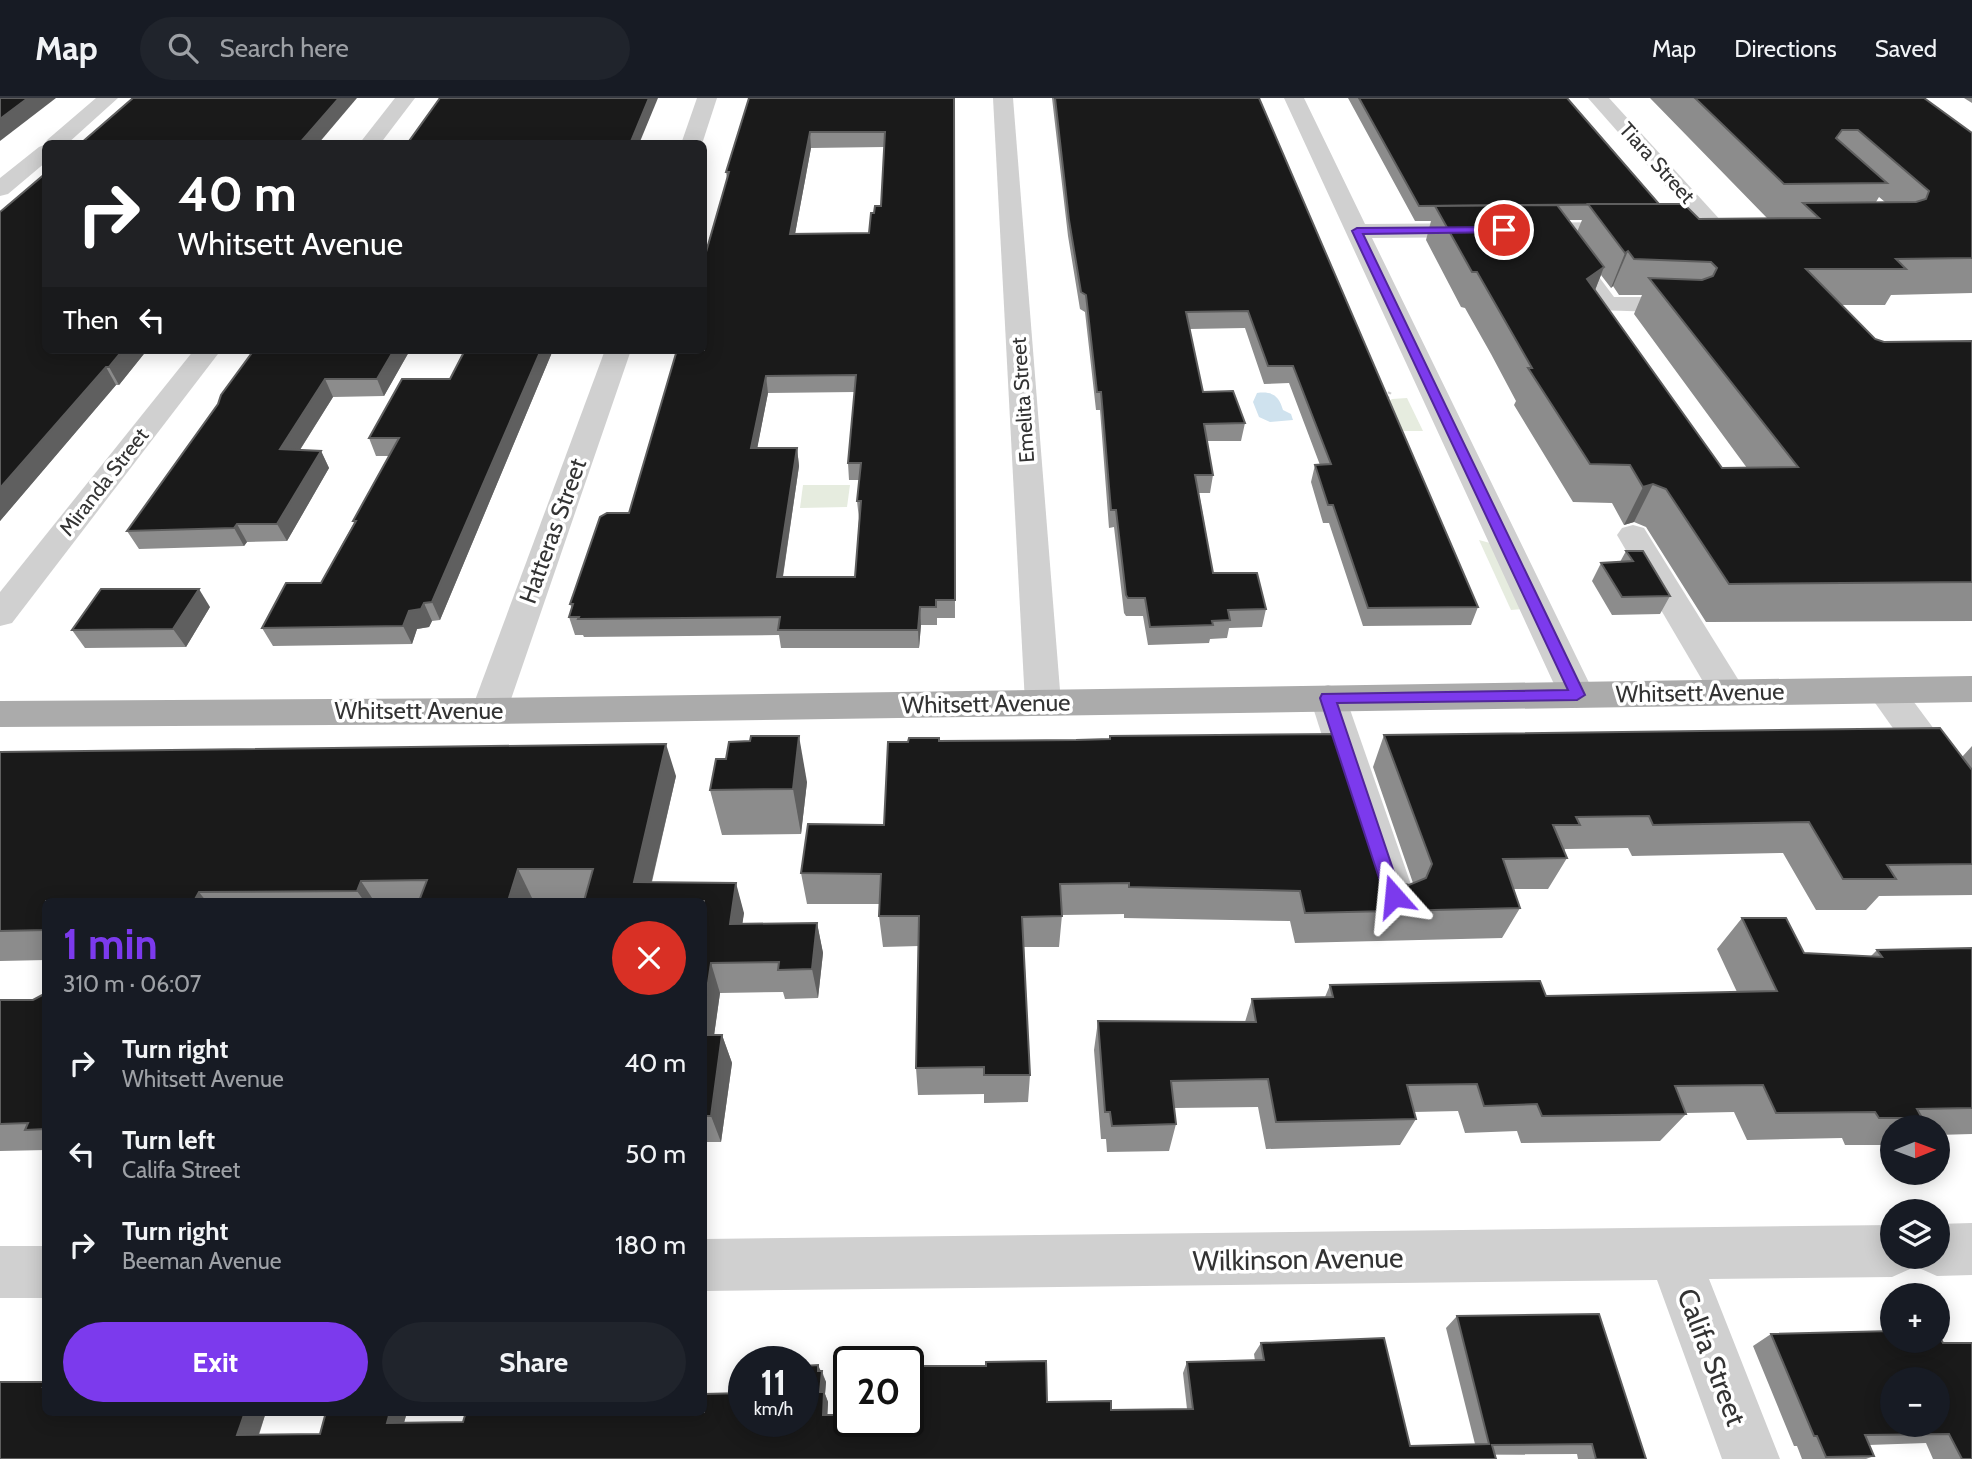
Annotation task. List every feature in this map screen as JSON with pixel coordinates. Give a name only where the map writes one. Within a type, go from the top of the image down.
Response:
[{"type":"main road","name":"Whitsett Avenue","points":[[0,714],[489,711],[1972,689]]},
{"type":"street","points":[[59,140],[108,98]]},
{"type":"street","points":[[372,140],[405,98]]},
{"type":"street","points":[[692,140],[707,98]]},
{"type":"street","name":"Emelita Street","points":[[1003,98],[1043,703]]},
{"type":"street","points":[[1294,98],[1577,695]]},
{"type":"street","name":"Tiara Street","points":[[1598,98],[1724,228],[1688,229]]},
{"type":"street","points":[[0,188],[42,153]]},
{"type":"street","points":[[1357,231],[1647,229]]},
{"type":"street","points":[[1553,230],[1607,305],[1685,305]]},
{"type":"street","name":"Miranda Street","points":[[0,615],[205,354]]},
{"type":"street","name":"Hatteras Street","points":[[489,711],[617,354]]},
{"type":"street","points":[[1633,536],[1728,693]]},
{"type":"street","points":[[1886,691],[1972,809]]},
{"type":"street","points":[[1328,698],[1394,896]]},
{"type":"street","points":[[1950,1250],[1972,1249]]},
{"type":"street","name":"Wilkinson Avenue","points":[[707,1265],[1880,1251]]},
{"type":"street","name":"Califa Street","points":[[1674,1255],[1751,1459]]},
{"type":"street","points":[[0,1272],[42,1272]]},
{"type":"path","points":[[1380,409],[1390,392]]},
{"type":"shaded area","points":[[1407,398],[1423,431],[1389,431],[1388,402],[1392,399]]},
{"type":"shaded area","points":[[803,485],[850,485],[847,507],[800,508]]},
{"type":"shaded area","points":[[1479,540],[1490,543],[1523,609],[1511,610]]},
{"type":"water","points":[[1257,393],[1274,395],[1293,420],[1270,422],[1259,417],[1253,402]]},
{"type":"building","points":[[0,98],[28,98],[0,119]]},
{"type":"building","points":[[133,98],[339,98],[302,140],[85,140]]},
{"type":"building","points":[[440,98],[649,98],[632,140],[410,140]]},
{"type":"building","points":[[749,98],[954,98],[955,600],[936,600],[936,607],[920,607],[918,630],[778,630],[780,617],[569,617],[573,604],[570,604],[600,517],[607,513],[629,513],[676,354],[707,354],[707,249],[729,172],[726,172]],"holes":[[[810,132],[885,132],[881,206],[875,206],[874,213],[871,213],[869,233],[790,234]],[[856,375],[848,463],[861,463],[855,577],[777,577],[797,448],[751,448],[766,376]]]},
{"type":"building","points":[[1055,98],[1259,98],[1478,607],[1368,608],[1333,505],[1328,505],[1315,465],[1331,464],[1293,366],[1268,366],[1248,311],[1186,312],[1203,392],[1233,391],[1245,423],[1204,424],[1213,475],[1195,475],[1213,573],[1257,573],[1266,609],[1228,610],[1230,620],[1212,621],[1213,625],[1150,627],[1145,598],[1128,598],[1126,595],[1116,510],[1111,510],[1101,392],[1097,392],[1086,295],[1081,292],[1069,220]]},
{"type":"building","points":[[1359,98],[1567,98],[1659,204],[1419,206]]},
{"type":"building","points":[[1695,98],[1924,98],[1972,133],[1972,258],[1896,259],[1906,269],[1806,269],[1875,339],[1884,342],[1972,341],[1972,582],[1729,584],[1666,489],[1653,484],[1643,487],[1630,465],[1590,464],[1528,368],[1532,368],[1477,272],[1472,272],[1435,206],[1557,205],[1604,267],[1587,279],[1722,468],[1798,467],[1649,278],[1702,280],[1713,276],[1717,268],[1711,262],[1634,259],[1628,251],[1625,253],[1588,204],[1684,204],[1699,219],[1819,218],[1803,203],[1916,202],[1926,199],[1929,191],[1858,130],[1842,130],[1836,138],[1887,183],[1784,184]]},
{"type":"building","points":[[42,176],[42,354],[120,354],[0,488],[0,212]]},
{"type":"building","points":[[251,354],[392,354],[377,379],[325,379],[280,449],[321,451],[277,524],[127,531],[218,404],[221,395]]},
{"type":"building","points":[[463,354],[539,354],[432,602],[424,603],[421,609],[409,611],[403,626],[262,628],[286,583],[321,583],[356,521],[353,521],[399,438],[369,438],[402,379],[450,379]]},
{"type":"building","points":[[1626,551],[1643,551],[1670,596],[1622,597],[1601,563],[1633,561]]},
{"type":"building","points":[[101,589],[199,589],[173,629],[72,630]]},
{"type":"building","points":[[1940,728],[1972,770],[1972,864],[1887,865],[1896,879],[1843,879],[1809,822],[1653,825],[1649,816],[1576,817],[1580,825],[1553,825],[1567,858],[1503,859],[1520,908],[1305,913],[1300,891],[1129,887],[1129,883],[1060,884],[1062,916],[1022,917],[1030,1075],[984,1075],[984,1067],[916,1068],[919,916],[879,916],[881,874],[801,873],[808,824],[884,825],[888,742],[908,742],[909,738],[939,738],[939,741],[1076,740],[1110,739],[1110,736],[1339,734],[1383,866],[1391,880],[1409,885],[1426,878],[1432,864],[1384,735]]},
{"type":"building","points":[[751,736],[799,736],[793,789],[710,790],[716,759],[726,759],[729,742],[750,741]]},
{"type":"building","points":[[666,744],[634,882],[736,883],[730,924],[817,923],[812,969],[778,970],[779,962],[711,963],[707,990],[707,898],[585,898],[593,869],[518,869],[509,898],[420,898],[427,880],[361,881],[357,891],[199,892],[196,898],[42,898],[42,930],[0,931],[0,752]]},
{"type":"building","points":[[1742,918],[1786,918],[1804,953],[1882,957],[1877,950],[1972,948],[1972,1108],[1917,1109],[1920,1115],[1880,1115],[1880,1118],[1875,1112],[1776,1113],[1763,1085],[1675,1086],[1686,1114],[1542,1116],[1537,1104],[1484,1106],[1477,1084],[1407,1085],[1416,1119],[1276,1122],[1268,1079],[1171,1081],[1176,1124],[1112,1126],[1110,1112],[1105,1112],[1098,1021],[1256,1022],[1252,999],[1333,997],[1330,985],[1540,981],[1546,996],[1777,991]]},
{"type":"building","points":[[42,995],[42,1129],[25,1130],[28,1123],[0,1124],[0,1000],[33,1000]]},
{"type":"building","points":[[707,1035],[722,1035],[711,1116],[707,1116]]},
{"type":"building","points":[[1599,1314],[1646,1459],[1596,1459],[1592,1444],[1492,1445],[1496,1459],[0,1459],[0,1382],[42,1382],[42,1416],[244,1416],[237,1435],[320,1434],[325,1416],[389,1416],[387,1423],[463,1422],[465,1416],[707,1416],[707,1394],[728,1393],[728,1437],[819,1437],[819,1371],[822,1371],[820,1392],[824,1392],[823,1415],[833,1415],[833,1437],[924,1437],[924,1366],[986,1366],[986,1362],[1046,1361],[1047,1402],[1111,1401],[1111,1410],[1193,1409],[1187,1362],[1264,1360],[1261,1343],[1384,1338],[1410,1446],[1489,1444],[1457,1316]]},
{"type":"building","points":[[1880,1331],[1880,1353],[1950,1353],[1950,1343],[1972,1343],[1972,1459],[1962,1459],[1950,1436],[1950,1367],[1880,1367],[1880,1435],[1865,1435],[1874,1456],[1826,1457],[1817,1436],[1814,1436],[1771,1334]]},
{"type":"route","points":[[1394,896],[1328,698],[1577,695],[1357,231],[1504,230]]}]
